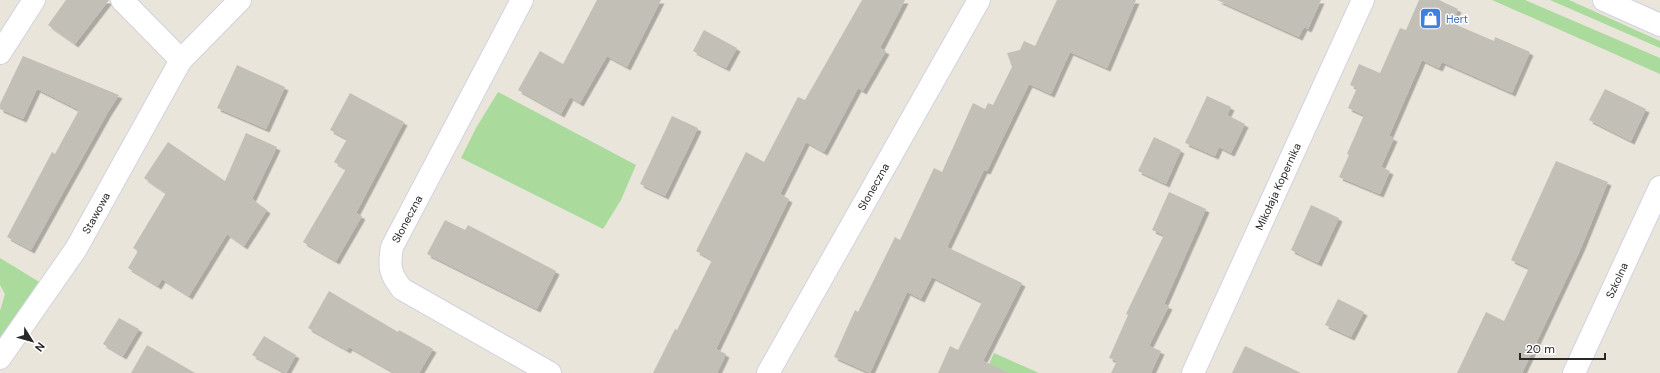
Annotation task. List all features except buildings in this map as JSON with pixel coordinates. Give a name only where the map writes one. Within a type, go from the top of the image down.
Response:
[{"type":"street","points":[[0,53],[34,0]]},
{"type":"street","points":[[122,0],[181,60]]},
{"type":"street","name":"Stawowa","points":[[0,358],[76,249],[181,60],[240,0]]},
{"type":"street","name":"Słoneczna","points":[[522,0],[392,247],[390,264],[393,278],[402,289],[550,373]]},
{"type":"street","name":"Słoneczna","points":[[768,373],[979,0]]},
{"type":"street","name":"Mikołaja Kopernika","points":[[1193,373],[1363,0]]},
{"type":"street","points":[[1604,0],[1660,24]]},
{"type":"street","name":"Szkolna","points":[[1574,373],[1660,187]]},
{"type":"green space","points":[[1492,0],[1525,0],[1660,58],[1660,74]]},
{"type":"green space","points":[[1550,0],[1569,0],[1660,41],[1660,48]]},
{"type":"green space","points":[[498,92],[636,165],[621,200],[603,229],[461,158],[476,128]]},
{"type":"green space","points":[[0,258],[41,283],[0,344],[0,311],[5,294],[0,285]]},
{"type":"green space","points":[[994,353],[1039,373],[985,373]]},
{"type":"place","name":"Hert","points":[[1431,19]]}]
